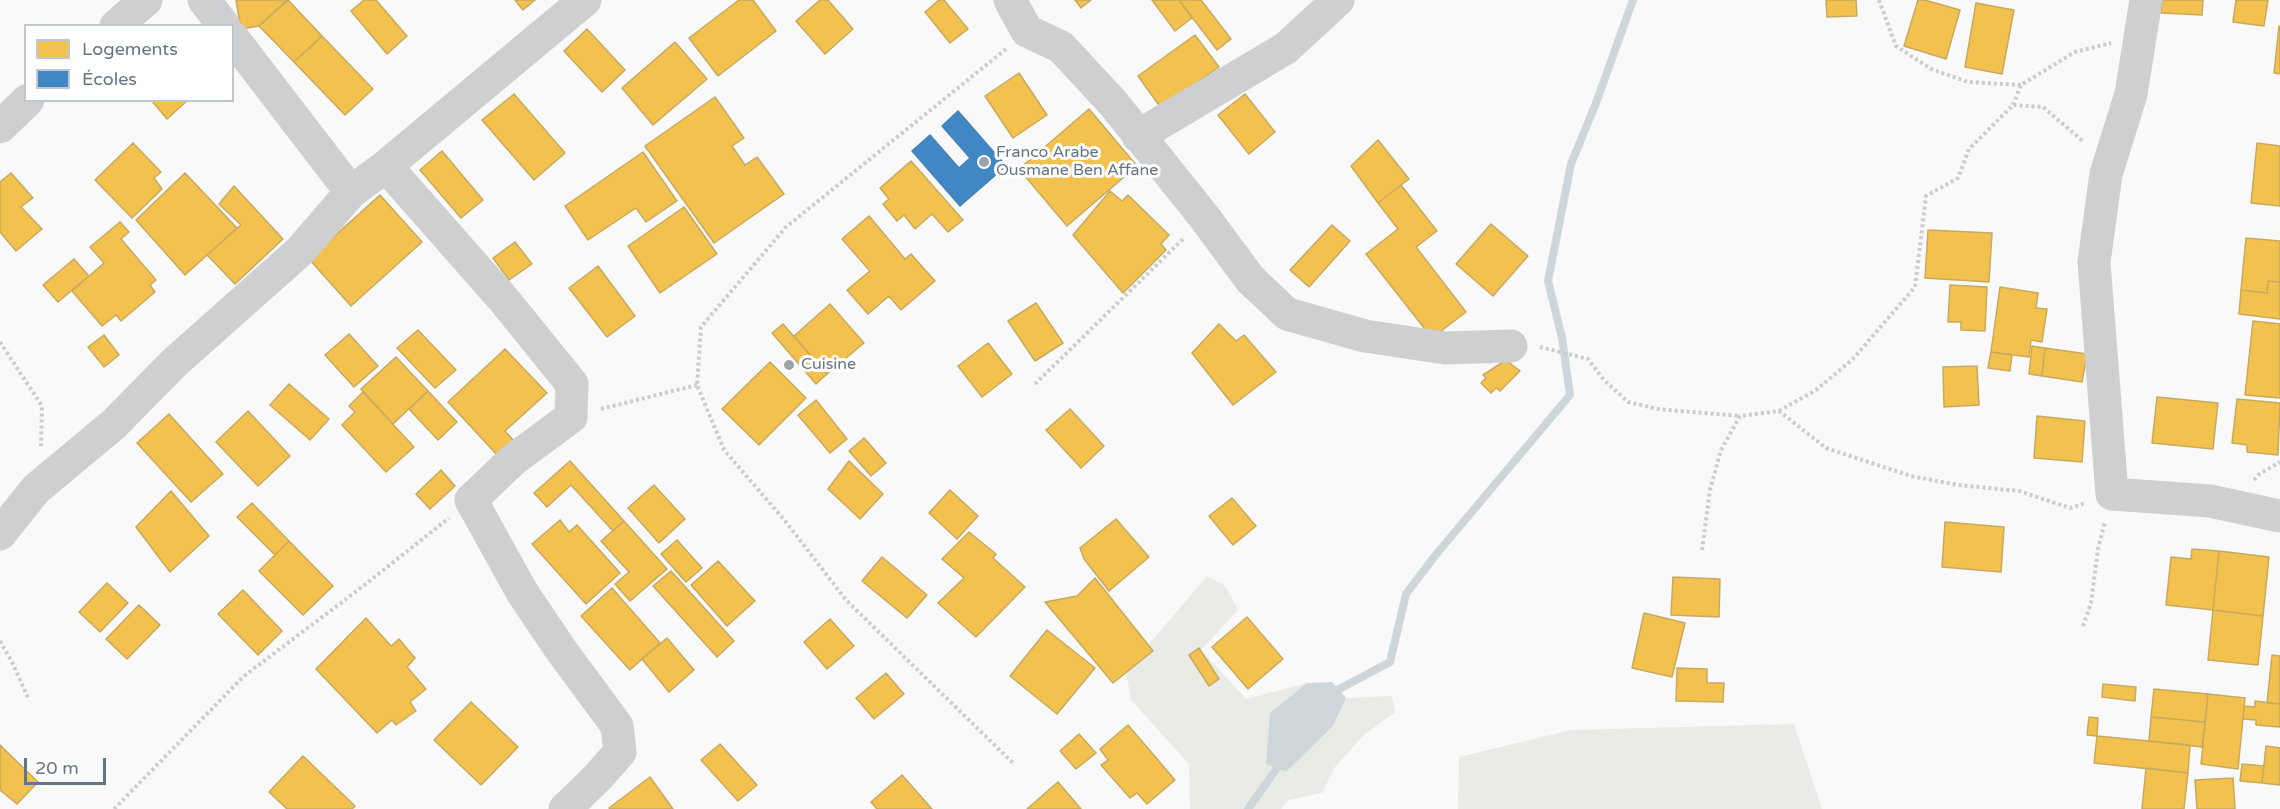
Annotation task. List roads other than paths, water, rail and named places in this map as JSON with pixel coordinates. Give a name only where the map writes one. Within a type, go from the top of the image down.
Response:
[{"type":"street","points":[[118,24],[146,0]]},
{"type":"street","points":[[204,0],[222,24]]},
{"type":"street","points":[[0,534],[36,489],[114,424],[174,363],[300,251],[351,192],[386,166],[585,0]]},
{"type":"street","points":[[1010,0],[1027,31],[1061,47],[1113,103],[1205,218],[1250,279],[1287,314],[1365,336],[1445,348],[1511,346]]},
{"type":"street","points":[[1138,136],[1286,48],[1338,0]]},
{"type":"street","points":[[2146,0],[2131,94],[2106,174],[2094,262],[2112,494],[2210,501],[2280,516]]},
{"type":"street","points":[[234,40],[351,192]]},
{"type":"street","points":[[0,127],[26,102]]},
{"type":"street","points":[[386,166],[504,300],[572,384],[571,417],[513,460],[471,500],[522,592],[617,726],[620,752],[565,809]]},
{"type":"waterway","points":[[1330,694],[1390,662],[1406,594],[1434,557],[1570,395],[1562,338],[1548,281],[1571,164],[1596,103],[1633,0]]},
{"type":"waterway","points":[[1248,809],[1282,761]]},
{"type":"place","name":"Franco Arabe Ousmane Ben Affane","points":[[984,162]]},
{"type":"place","name":"Cuisine","points":[[789,365]]}]
